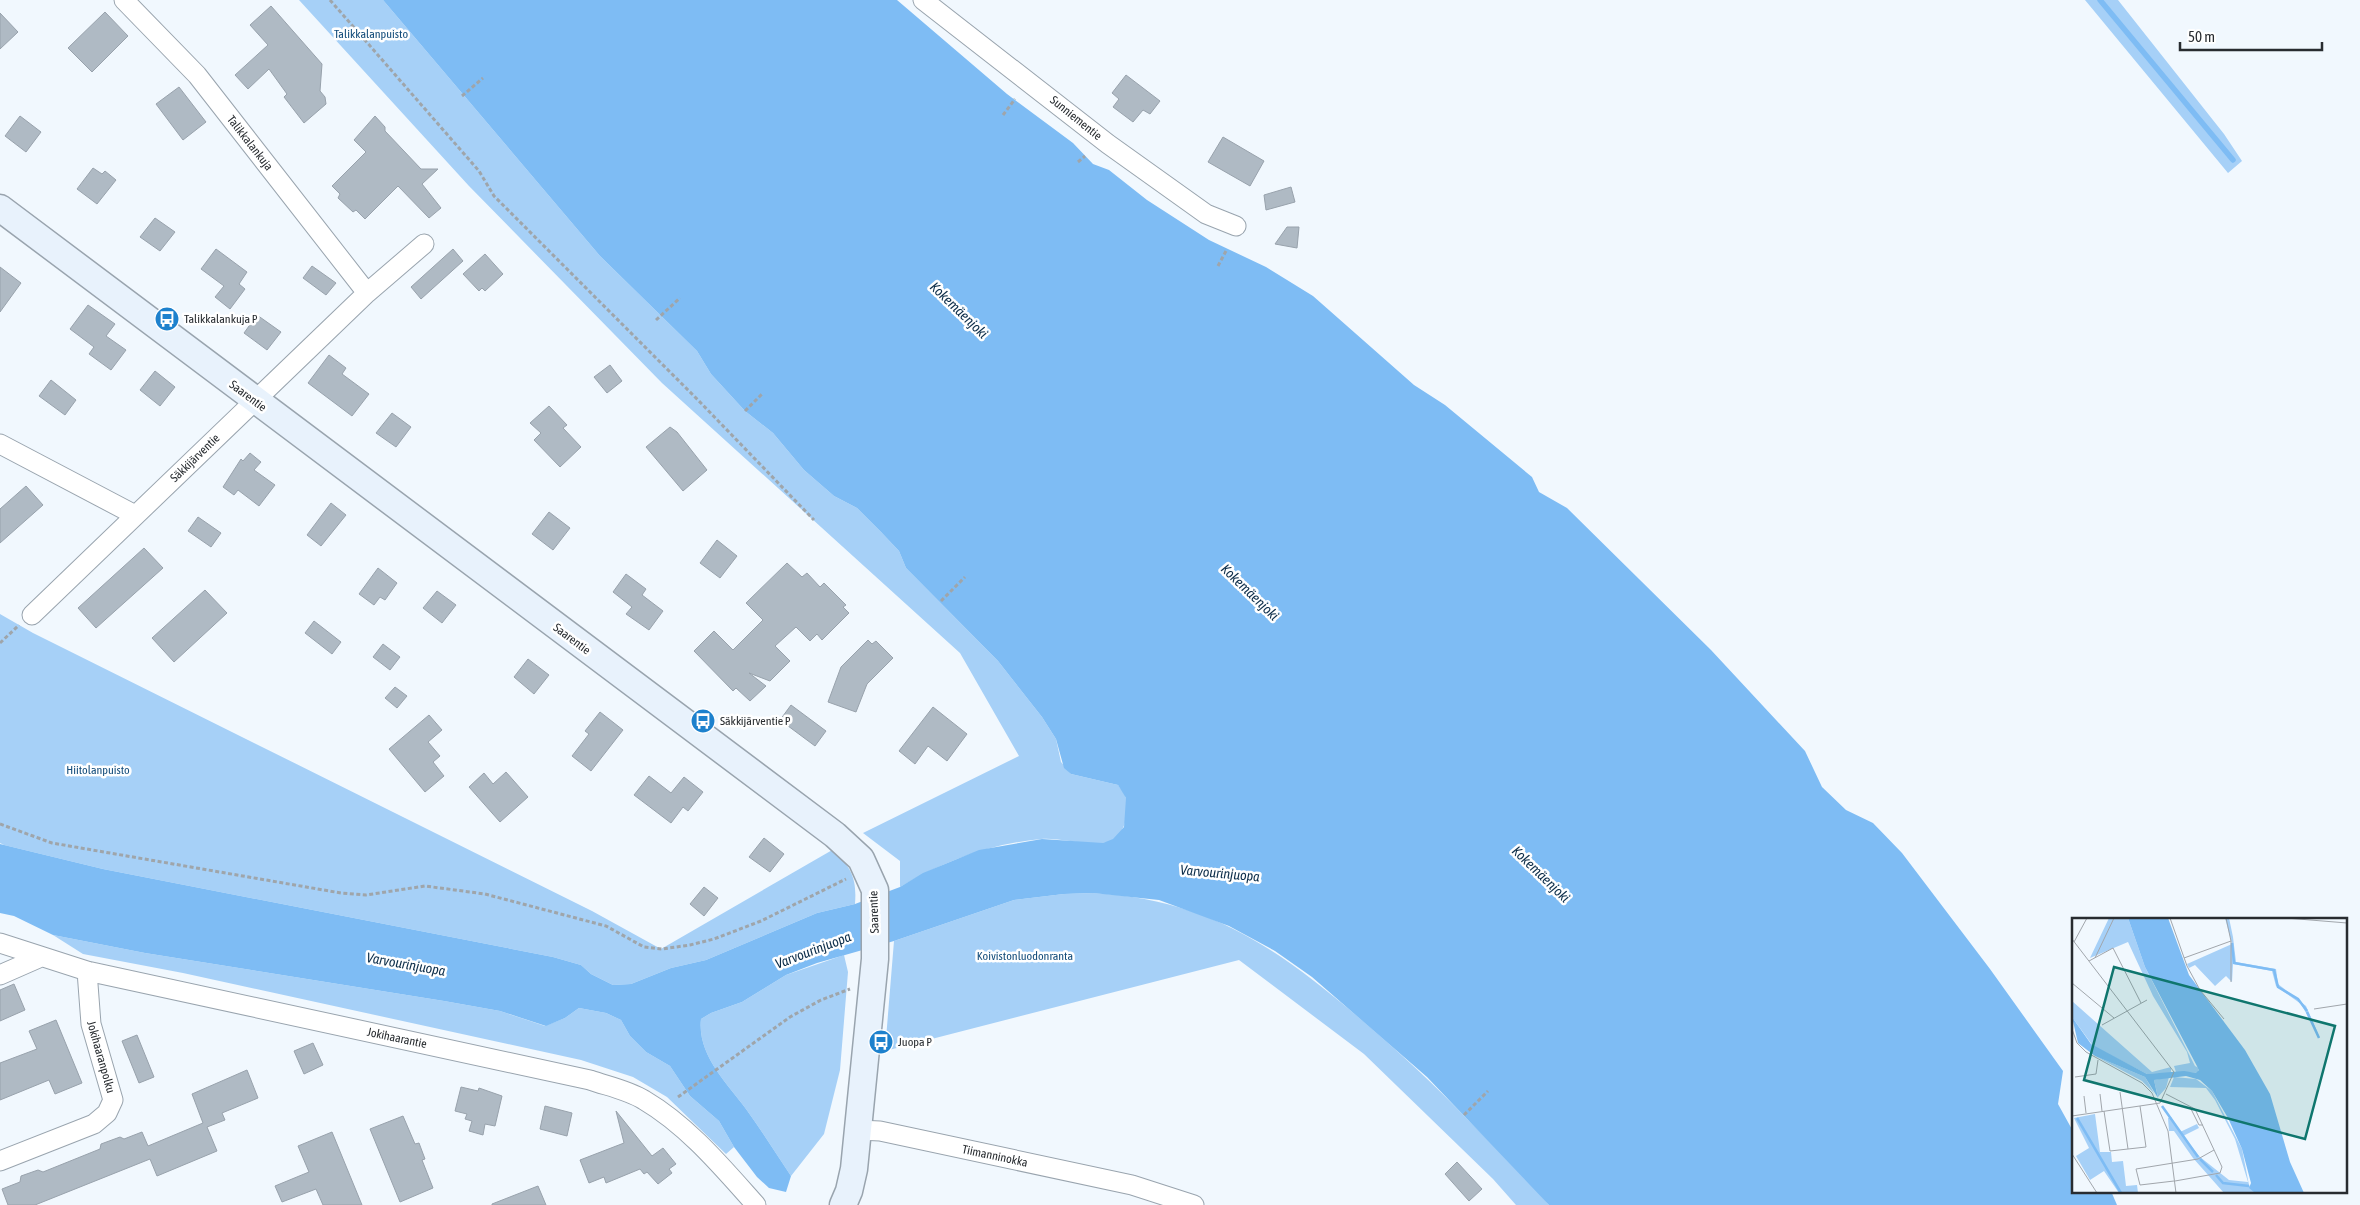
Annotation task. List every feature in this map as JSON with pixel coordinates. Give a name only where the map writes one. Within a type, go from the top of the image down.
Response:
[{"type":"street","name":"Talikkalankuja","points":[[124,0],[197,75],[367,293]]},
{"type":"street","name":"Sunniementie","points":[[923,0],[1123,155],[1206,214],[1236,226]]},
{"type":"street","name":"Saarentie","points":[[0,208],[254,401],[835,835],[861,859],[871,880],[875,959],[854,1169],[849,1191],[843,1205]]},
{"type":"street","points":[[254,401],[367,293],[424,244]]},
{"type":"street","name":"Säkkijärventie","points":[[32,615],[254,401]]},
{"type":"street","points":[[0,444],[135,515]]},
{"type":"street","name":"Jokihaarantie","points":[[0,943],[87,971],[580,1078],[617,1089],[643,1099],[674,1122],[711,1155],[756,1205]]},
{"type":"street","points":[[0,975],[41,957]]},
{"type":"street","name":"Jokihaaranpolku","points":[[0,1161],[94,1124],[107,1113],[113,1100],[91,1024],[87,971]]},
{"type":"street","name":"Tiimanninokka","points":[[858,1130],[880,1131],[1132,1185],[1194,1205]]},
{"type":"street","points":[[1132,1185],[1148,1205]]},
{"type":"path","points":[[330,0],[479,171],[494,196],[698,400],[814,520]]},
{"type":"path","points":[[462,96],[483,78]]},
{"type":"path","points":[[1004,115],[1015,99]]},
{"type":"path","points":[[1078,162],[1085,156]]},
{"type":"path","points":[[1218,266],[1227,249]]},
{"type":"path","points":[[656,320],[680,298]]},
{"type":"path","points":[[745,411],[762,394]]},
{"type":"path","points":[[941,601],[965,577]]},
{"type":"path","points":[[0,643],[32,615]]},
{"type":"path","points":[[0,824],[52,843],[341,893],[366,895],[425,886],[485,894],[606,926],[644,947],[662,949],[714,939],[871,880]]},
{"type":"path","points":[[678,1097],[790,1017],[820,1000],[846,989],[872,985]]},
{"type":"path","points":[[1464,1116],[1488,1091]]},
{"type":"green space","name":"Talikkalanpuisto","points":[[299,0],[383,0],[600,256],[697,351],[711,374],[745,411],[773,433],[804,470],[834,496],[857,508],[881,532],[899,551],[906,568],[998,661],[1042,717],[1056,739],[1061,762],[1071,774],[1118,785],[1125,796],[1127,815],[1121,832],[1117,837],[1113,840],[1098,843],[1041,839],[1004,845],[968,855],[933,869],[900,887],[900,861],[863,833],[1019,756],[960,653],[662,383],[469,186]]},
{"type":"green space","points":[[2085,0],[2118,0],[2224,134],[2242,161],[2228,173]]},
{"type":"green space","name":"Hiitolanpuisto","points":[[0,614],[33,633],[592,911],[661,949],[834,849],[852,874],[855,887],[855,904],[817,913],[706,960],[671,968],[631,984],[613,985],[591,974],[581,965],[553,957],[103,869],[4,845],[0,843]]},
{"type":"green space","name":"Koivistonluodonranta","points":[[1093,893],[1134,897],[1172,905],[1207,917],[1240,932],[1302,972],[1404,1057],[1510,1162],[1549,1205],[1516,1205],[1493,1179],[1364,1054],[1239,960],[885,1051],[894,941],[1014,900],[1064,894]]},
{"type":"green space","points":[[53,935],[145,953],[500,1011],[545,1026],[565,1018],[579,1008],[606,1013],[621,1020],[630,1036],[646,1052],[670,1066],[690,1096],[719,1121],[734,1147],[726,1154],[667,1097],[633,1077],[581,1060],[183,973],[83,954]]},
{"type":"green space","points":[[844,955],[848,972],[840,1070],[824,1134],[791,1176],[752,1117],[722,1079],[708,1056],[701,1032],[701,1019],[711,1013],[742,1002],[786,975]]},
{"type":"water","points":[[383,0],[897,0],[1007,94],[1073,143],[1093,164],[1109,170],[1147,200],[1209,240],[1266,267],[1313,296],[1414,385],[1445,405],[1532,477],[1539,492],[1567,508],[1711,650],[1805,751],[1822,787],[1846,810],[1873,823],[1902,853],[1990,969],[2063,1071],[2058,1104],[2072,1129],[2072,1192],[2111,1192],[2117,1205],[1549,1205],[1427,1077],[1312,977],[1275,951],[1229,926],[1159,900],[1093,893],[1064,894],[1014,900],[894,941],[817,963],[786,975],[742,1002],[711,1013],[701,1019],[701,1032],[708,1056],[722,1079],[752,1117],[791,1176],[786,1192],[769,1188],[757,1177],[734,1147],[719,1121],[690,1096],[670,1066],[646,1052],[630,1036],[621,1020],[606,1013],[579,1008],[565,1018],[546,1026],[500,1011],[145,953],[53,935],[14,916],[0,913],[0,844],[103,869],[553,957],[581,965],[591,974],[613,985],[631,984],[671,968],[706,960],[817,913],[855,904],[900,887],[923,873],[979,850],[1042,839],[1103,843],[1113,839],[1124,827],[1126,798],[1118,785],[1071,774],[1064,768],[1056,739],[1042,717],[998,661],[906,568],[899,551],[857,508],[834,496],[804,470],[773,433],[745,411],[711,374],[697,351],[600,256]]},
{"type":"building","points":[[271,6],[322,64],[320,91],[325,97],[326,104],[304,123],[284,97],[287,94],[269,69],[248,89],[235,75],[268,45],[250,25]]},
{"type":"building","points":[[105,12],[128,36],[92,72],[68,48]]},
{"type":"building","points":[[0,13],[18,32],[0,49]]},
{"type":"building","points":[[1126,75],[1160,101],[1150,114],[1143,110],[1133,122],[1113,107],[1119,99],[1112,93]]},
{"type":"building","points":[[179,87],[206,122],[183,140],[156,104]]},
{"type":"building","points":[[20,116],[41,132],[26,152],[5,136]]},
{"type":"building","points":[[375,116],[385,127],[385,131],[421,169],[438,169],[422,184],[441,208],[429,218],[398,186],[365,219],[356,210],[353,212],[338,198],[340,194],[332,186],[366,152],[354,140]]},
{"type":"building","points":[[1223,137],[1264,161],[1250,186],[1208,162]]},
{"type":"building","points":[[93,168],[102,174],[105,171],[116,180],[97,204],[77,189]]},
{"type":"building","points":[[1291,187],[1295,202],[1266,210],[1264,195]]},
{"type":"building","points":[[155,218],[175,232],[160,251],[140,237]]},
{"type":"building","points":[[1287,227],[1299,227],[1297,248],[1275,244]]},
{"type":"building","points":[[216,249],[247,272],[239,284],[245,289],[230,309],[215,297],[224,286],[201,269]]},
{"type":"building","points":[[453,249],[463,261],[421,299],[411,287]]},
{"type":"building","points":[[485,254],[503,274],[485,291],[482,288],[479,291],[463,274]]},
{"type":"building","points":[[312,266],[336,283],[326,295],[303,278]]},
{"type":"building","points":[[0,267],[21,283],[0,312]]},
{"type":"building","points":[[88,305],[115,324],[106,336],[126,350],[111,370],[89,354],[94,347],[70,329]]},
{"type":"building","points":[[257,315],[281,332],[267,350],[244,333]]},
{"type":"building","points":[[329,355],[346,368],[342,374],[369,394],[352,416],[308,383]]},
{"type":"building","points":[[610,365],[622,381],[607,393],[594,377]]},
{"type":"building","points":[[155,371],[175,387],[160,406],[140,390]]},
{"type":"building","points":[[51,380],[76,400],[65,415],[39,396]]},
{"type":"building","points":[[549,406],[567,425],[563,428],[581,447],[560,467],[534,440],[541,433],[530,423]]},
{"type":"building","points":[[392,413],[411,427],[396,447],[376,433]]},
{"type":"building","points":[[670,427],[677,432],[707,470],[683,491],[646,447]]},
{"type":"building","points":[[250,453],[261,462],[254,470],[275,485],[259,506],[238,490],[234,495],[223,487],[241,459],[243,461]]},
{"type":"building","points":[[26,486],[43,505],[0,543],[0,509]]},
{"type":"building","points":[[331,503],[346,515],[321,546],[307,535]]},
{"type":"building","points":[[549,512],[570,528],[553,550],[532,534]]},
{"type":"building","points":[[198,517],[221,533],[211,547],[188,531]]},
{"type":"building","points":[[717,540],[737,556],[720,578],[700,563]]},
{"type":"building","points":[[144,548],[163,568],[96,628],[78,608]]},
{"type":"building","points":[[787,563],[802,577],[807,573],[820,587],[824,583],[846,605],[843,607],[849,613],[822,640],[817,634],[810,641],[796,627],[775,646],[790,661],[770,681],[749,673],[766,686],[750,701],[736,688],[733,691],[694,651],[714,631],[733,650],[763,620],[746,603]]},
{"type":"building","points":[[378,568],[397,583],[385,600],[380,597],[374,605],[359,594]]},
{"type":"building","points":[[626,574],[646,589],[642,595],[663,611],[649,630],[626,614],[632,607],[613,592]]},
{"type":"building","points":[[205,590],[227,613],[174,662],[152,638]]},
{"type":"building","points":[[437,591],[456,605],[442,623],[423,608]]},
{"type":"building","points":[[314,621],[341,642],[332,654],[305,633]]},
{"type":"building","points":[[868,640],[872,644],[876,641],[893,658],[867,684],[856,712],[828,702],[841,667]]},
{"type":"building","points":[[383,644],[400,657],[390,670],[373,657]]},
{"type":"building","points":[[528,659],[549,675],[534,694],[514,677]]},
{"type":"building","points":[[395,687],[407,696],[397,708],[385,698]]},
{"type":"building","points":[[791,705],[826,731],[815,746],[780,720]]},
{"type":"building","points":[[933,707],[967,734],[947,761],[928,746],[915,764],[899,751]]},
{"type":"building","points":[[600,712],[623,730],[591,771],[572,756],[589,734],[585,731]]},
{"type":"building","points":[[429,715],[442,730],[428,742],[440,756],[433,762],[444,776],[425,792],[389,749]]},
{"type":"building","points":[[506,772],[528,797],[500,822],[469,787],[484,773],[493,784]]},
{"type":"building","points":[[649,776],[671,793],[684,777],[703,792],[688,811],[683,807],[671,823],[634,795]]},
{"type":"building","points":[[764,838],[784,854],[770,872],[749,857]]},
{"type":"building","points":[[704,887],[718,898],[704,916],[690,904]]},
{"type":"building","points":[[14,984],[25,1010],[0,1021],[0,990]]},
{"type":"building","points":[[56,1020],[82,1083],[55,1094],[49,1080],[0,1100],[0,1063],[37,1049],[29,1031]]},
{"type":"building","points":[[137,1035],[154,1077],[139,1083],[122,1041]]},
{"type":"building","points":[[313,1043],[323,1065],[304,1074],[294,1051]]},
{"type":"building","points":[[247,1070],[258,1098],[222,1113],[225,1120],[207,1127],[217,1151],[157,1176],[150,1159],[35,1205],[8,1205],[2,1189],[20,1182],[21,1176],[38,1170],[43,1172],[100,1149],[101,1144],[120,1137],[124,1139],[142,1132],[148,1146],[203,1123],[192,1094]]},
{"type":"building","points":[[461,1087],[478,1091],[479,1088],[502,1096],[495,1126],[485,1124],[483,1135],[469,1131],[472,1121],[465,1119],[467,1114],[455,1111]]},
{"type":"building","points":[[545,1106],[572,1113],[567,1136],[540,1129]]},
{"type":"building","points":[[616,1111],[652,1156],[663,1148],[676,1164],[669,1169],[672,1173],[658,1184],[647,1172],[644,1174],[640,1169],[606,1183],[604,1177],[589,1183],[580,1160],[624,1143]]},
{"type":"building","points":[[403,1116],[415,1144],[419,1143],[425,1159],[422,1160],[433,1188],[400,1202],[370,1129]]},
{"type":"building","points":[[332,1132],[362,1205],[323,1205],[316,1189],[282,1202],[275,1186],[309,1172],[298,1146]]},
{"type":"building","points":[[1457,1162],[1482,1189],[1469,1201],[1445,1174]]},
{"type":"building","points":[[538,1186],[546,1205],[492,1205],[492,1204]]},
{"type":"waterway","points":[[2100,0],[2233,160]]},
{"type":"place","name":"Talikkalankuja P","points":[[167,319]]},
{"type":"place","name":"Säkkijärventie P","points":[[703,721]]},
{"type":"place","name":"Juopa P","points":[[881,1042]]},
{"type":"water label","name":"Kokemäenjoki","points":[[959,310]]},
{"type":"water label","name":"Kokemäenjoki","points":[[1250,592]]},
{"type":"water label","name":"Varvourinjuopa","points":[[1220,873]]},
{"type":"water label","name":"Kokemäenjoki","points":[[1541,874]]},
{"type":"water label","name":"Varvourinjuopa","points":[[813,950]]},
{"type":"water label","name":"Varvourinjuopa","points":[[406,964]]}]
